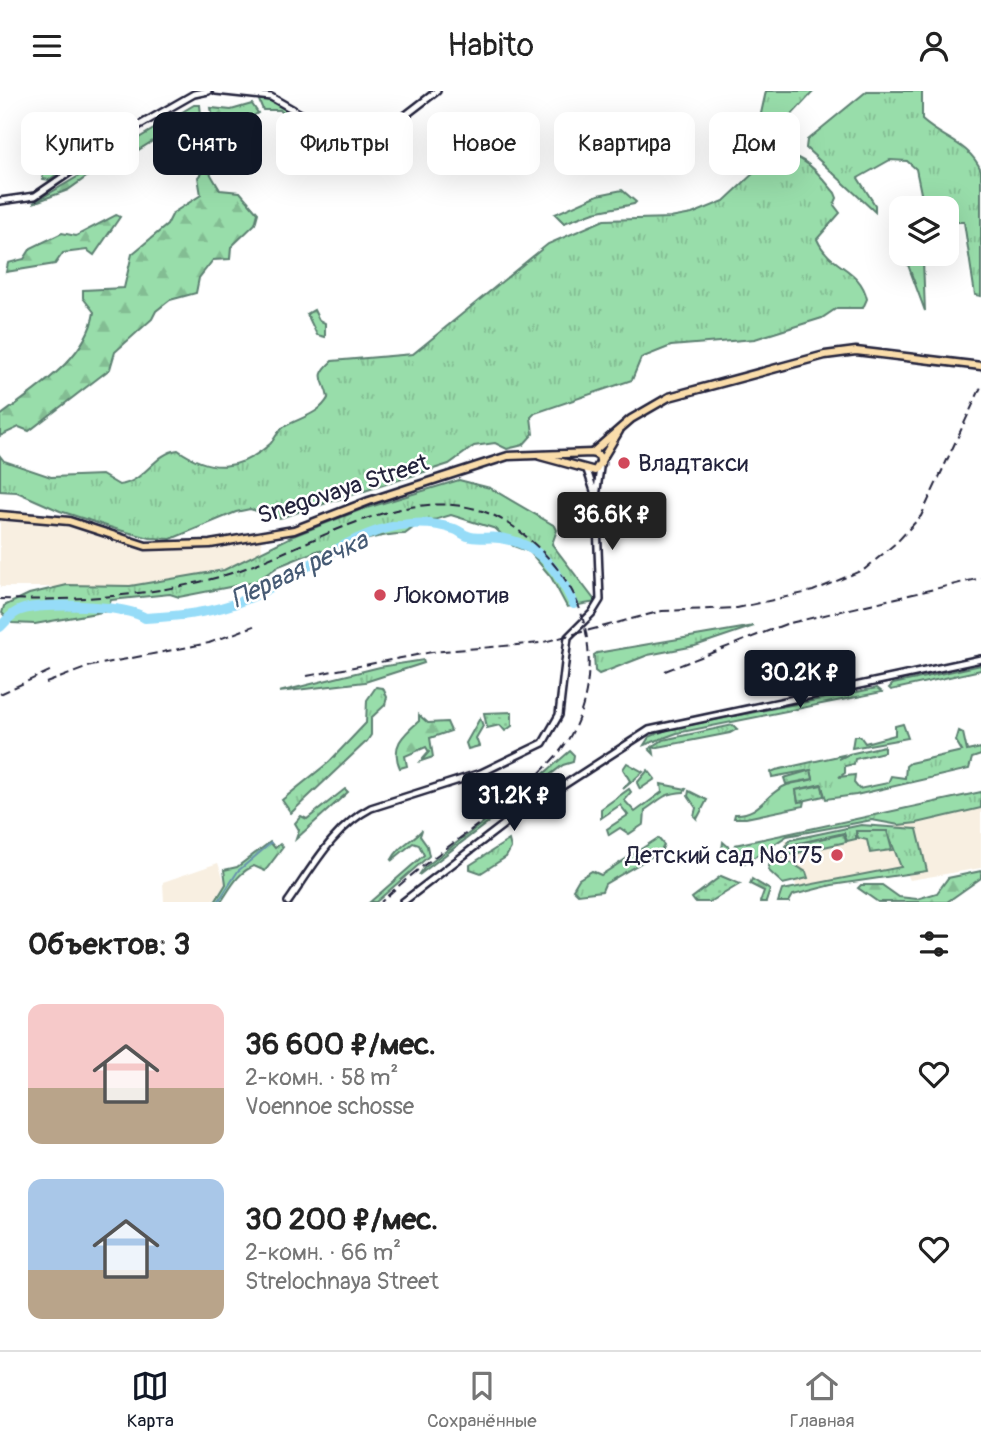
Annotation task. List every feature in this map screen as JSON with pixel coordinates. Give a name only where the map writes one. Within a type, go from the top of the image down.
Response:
[{"type":"main road","points":[[0,201],[35,196],[147,121],[194,94],[208,91]]},
{"type":"main road","points":[[216,91],[271,97],[334,133],[360,139],[389,128],[437,91]]},
{"type":"main road","points":[[596,497],[583,460],[622,426],[669,397],[847,351],[981,366]]},
{"type":"main road","points":[[530,454],[586,469],[600,466],[622,426]]},
{"type":"main road","points":[[288,902],[339,832],[355,816],[505,764],[533,751],[549,736],[559,715],[568,637],[592,613],[600,600],[596,497],[600,466],[599,456],[590,453],[530,454]]},
{"type":"main road","name":"Snegovaya Street","points":[[0,516],[69,521],[146,545],[210,544],[293,530],[369,501],[508,456],[530,454]]},
{"type":"main road","points":[[403,902],[507,823],[649,730],[683,720],[981,659]]},
{"type":"shaded area","points":[[0,520],[71,524],[146,546],[208,546],[261,540],[263,556],[247,564],[135,587],[0,587]]},
{"type":"shaded area","points":[[981,799],[981,868],[910,880],[905,870],[796,887],[795,881],[771,864],[772,853],[786,850],[785,841],[861,825],[896,830],[898,818]]},
{"type":"shaded area","points":[[218,863],[225,883],[215,900],[164,902],[163,882]]},
{"type":"green space","points":[[766,91],[814,91],[794,112],[761,112]]},
{"type":"green space","points":[[867,91],[922,91],[922,120],[962,147],[981,170],[981,296],[975,295],[964,222],[959,222],[959,196],[922,196],[916,169],[907,161],[890,160],[858,178],[875,205],[875,212],[806,148],[807,140]]},
{"type":"green space","points":[[258,98],[274,102],[293,112],[280,110],[263,110]]},
{"type":"green space","points":[[252,104],[257,112],[212,112],[211,108],[231,110]]},
{"type":"green space","points":[[194,105],[200,105],[201,112],[182,112]]},
{"type":"green space","points":[[153,130],[153,141],[139,150],[139,138]]},
{"type":"green space","points":[[800,159],[805,162],[835,193],[837,198],[834,205],[840,213],[817,239],[829,257],[858,280],[867,299],[863,308],[837,308],[822,318],[755,339],[671,346],[641,358],[632,380],[535,413],[531,417],[533,434],[523,445],[507,449],[495,443],[474,446],[449,464],[280,518],[250,509],[236,512],[171,539],[150,538],[60,511],[17,492],[0,491],[0,456],[4,461],[51,477],[102,475],[119,485],[136,479],[162,456],[178,450],[202,463],[213,465],[225,466],[247,460],[270,444],[282,428],[324,404],[328,398],[322,375],[332,361],[413,354],[548,244],[604,220],[670,218],[692,214],[724,201],[752,175],[800,175]]},
{"type":"green space","points":[[42,175],[56,175],[49,180],[43,179]]},
{"type":"green space","points":[[81,175],[89,175],[68,190],[33,203]]},
{"type":"green space","points":[[211,175],[220,190],[240,192],[258,213],[255,224],[231,247],[230,259],[213,260],[199,278],[196,293],[170,300],[156,311],[152,319],[115,352],[110,369],[29,431],[19,427],[0,436],[0,416],[57,372],[81,344],[94,312],[83,298],[83,290],[124,288],[132,254],[167,225],[173,213],[201,195],[198,177]]},
{"type":"green space","points":[[622,190],[636,202],[634,204],[594,212],[564,223],[555,214],[598,195]]},
{"type":"green space","points":[[116,215],[120,217],[94,255],[87,250],[63,253],[55,264],[6,272],[8,263],[24,259],[31,248],[62,233],[76,236]]},
{"type":"green space","points":[[908,266],[923,266],[925,311]]},
{"type":"green space","points":[[314,310],[319,320],[325,323],[325,337],[317,335],[307,314]]},
{"type":"green space","points":[[459,480],[490,488],[555,526],[557,530],[552,544],[596,602],[567,607],[551,577],[530,552],[513,546],[496,529],[451,515],[417,525],[405,534],[366,540],[331,555],[319,550],[279,566],[255,582],[179,597],[170,594],[111,600],[107,611],[35,624],[12,623],[2,613],[4,606],[29,594],[67,585],[130,586],[224,570],[293,536],[360,510]]},
{"type":"green space","points":[[754,626],[695,646],[648,655],[599,674],[595,671],[594,655],[597,653]]},
{"type":"green space","points":[[423,660],[424,663],[365,682],[279,692],[380,667]]},
{"type":"green space","points":[[981,665],[981,670],[891,690],[889,688],[893,684]]},
{"type":"green space","points":[[376,687],[383,688],[387,697],[385,705],[371,718],[371,735],[367,741],[291,813],[282,800],[329,762],[366,723],[367,700]]},
{"type":"green space","points":[[877,688],[882,692],[677,733],[644,745],[649,737],[669,729]]},
{"type":"green space","points":[[512,712],[512,726],[505,731],[500,725],[487,728],[484,713]]},
{"type":"green space","points":[[419,715],[428,723],[447,722],[451,731],[430,738],[433,757],[421,761],[429,752],[426,747],[405,756],[407,766],[400,768],[397,747],[403,736],[419,721]]},
{"type":"green space","points":[[480,718],[483,726],[476,738],[479,746],[468,749],[466,743]]},
{"type":"green space","points":[[903,724],[908,738],[852,748],[854,736],[860,736],[865,743],[895,735],[895,726]]},
{"type":"green space","points":[[733,725],[737,729],[730,733],[653,748],[654,754],[649,749],[663,740]]},
{"type":"green space","points":[[959,731],[963,733],[967,751],[981,748],[981,755],[972,758],[969,769],[856,795],[826,799],[821,784],[796,790],[798,802],[805,801],[804,806],[734,818],[735,814],[751,811],[773,793],[790,784],[813,779],[811,770],[772,777],[771,772],[776,770],[843,755],[839,759],[884,746],[884,752],[855,759],[854,764],[845,766],[845,773],[839,777],[855,775],[854,783],[859,789],[888,783],[891,776],[905,778],[906,766],[910,763],[962,751],[956,741]]},
{"type":"green space","points":[[570,751],[574,755],[573,762],[563,765],[419,875],[424,868],[525,790]]},
{"type":"green space","points":[[627,763],[643,772],[623,789],[630,781],[623,769]]},
{"type":"green space","points":[[648,770],[655,779],[640,789],[637,783]]},
{"type":"green space","points":[[811,770],[813,779],[786,784],[784,778]]},
{"type":"green space","points":[[661,784],[686,789],[684,792],[663,797],[645,810],[644,824],[629,834],[620,828],[609,835],[607,829],[628,815],[620,805],[601,818],[601,809],[629,789],[631,792],[624,800],[635,812],[662,792]]},
{"type":"green space","points":[[822,785],[824,796],[798,802],[796,790]]},
{"type":"green space","points":[[345,789],[348,792],[296,839],[299,830],[295,823],[301,816],[307,819]]},
{"type":"green space","points":[[689,791],[707,800],[697,819],[694,816],[696,808],[688,796]]},
{"type":"green space","points":[[981,792],[981,808],[917,823],[899,825],[872,820],[787,836],[745,863],[722,850],[723,842],[732,850],[735,845]]},
{"type":"green space","points":[[861,825],[917,829],[927,871],[832,885],[793,895],[789,902],[778,902],[782,890],[901,867],[887,831],[856,831],[856,839],[847,841],[844,833],[786,846],[790,840]]},
{"type":"green space","points":[[422,830],[420,836],[427,846],[429,856],[376,902],[370,902],[424,855],[419,845],[413,843],[391,861],[401,847]]},
{"type":"green space","points":[[856,831],[887,831],[892,850],[870,853],[867,840],[858,838]]},
{"type":"green space","points":[[844,834],[846,842],[789,855],[787,846]]},
{"type":"green space","points":[[658,838],[664,845],[661,851],[605,884],[602,891],[578,894],[573,889],[579,879],[592,871],[601,875]]},
{"type":"green space","points":[[509,840],[511,848],[506,857],[481,873],[470,869],[470,865]]},
{"type":"green space","points":[[270,842],[275,848],[280,844],[283,847],[265,871],[254,866],[243,872],[221,902],[215,902],[226,884],[224,870],[237,867]]},
{"type":"green space","points":[[771,859],[787,860],[806,872],[808,878],[783,884],[768,870]]},
{"type":"green space","points":[[981,871],[981,878],[947,902],[878,902],[858,888],[861,885],[882,885],[899,897],[917,899],[937,893],[948,878]]},
{"type":"green space","points":[[721,876],[740,884],[710,902],[695,902],[692,898]]},
{"type":"green space","points":[[752,879],[770,890],[766,902],[760,902],[764,891],[750,884]]},
{"type":"waterway","name":"Первая речка","points":[[0,627],[18,611],[47,606],[121,610],[145,618],[220,608],[269,588],[345,545],[398,525],[426,524],[454,529],[472,537],[500,538],[526,546],[554,570],[574,604]]},
{"type":"waterway","points":[[218,902],[238,871],[271,843]]},
{"type":"railway","points":[[307,676],[432,652],[540,643],[662,611],[737,608],[813,591],[865,569],[897,542],[921,516],[981,387]]},
{"type":"railway","points":[[0,599],[135,594],[189,584],[253,565],[374,516],[414,506],[454,505],[493,515],[530,540],[564,578],[581,613],[589,656],[588,678],[578,720],[568,740],[535,777],[381,902]]},
{"type":"railway","points":[[665,671],[786,624],[981,578]]},
{"type":"railway","points":[[46,683],[91,666],[209,643],[254,626]]},
{"type":"railway","points":[[0,694],[54,669]]},
{"type":"place","name":"Владтакси","points":[[624,463]]},
{"type":"place","name":"Локомотив","points":[[380,595]]},
{"type":"place","name":"Детский сад №175","points":[[837,855]]}]
